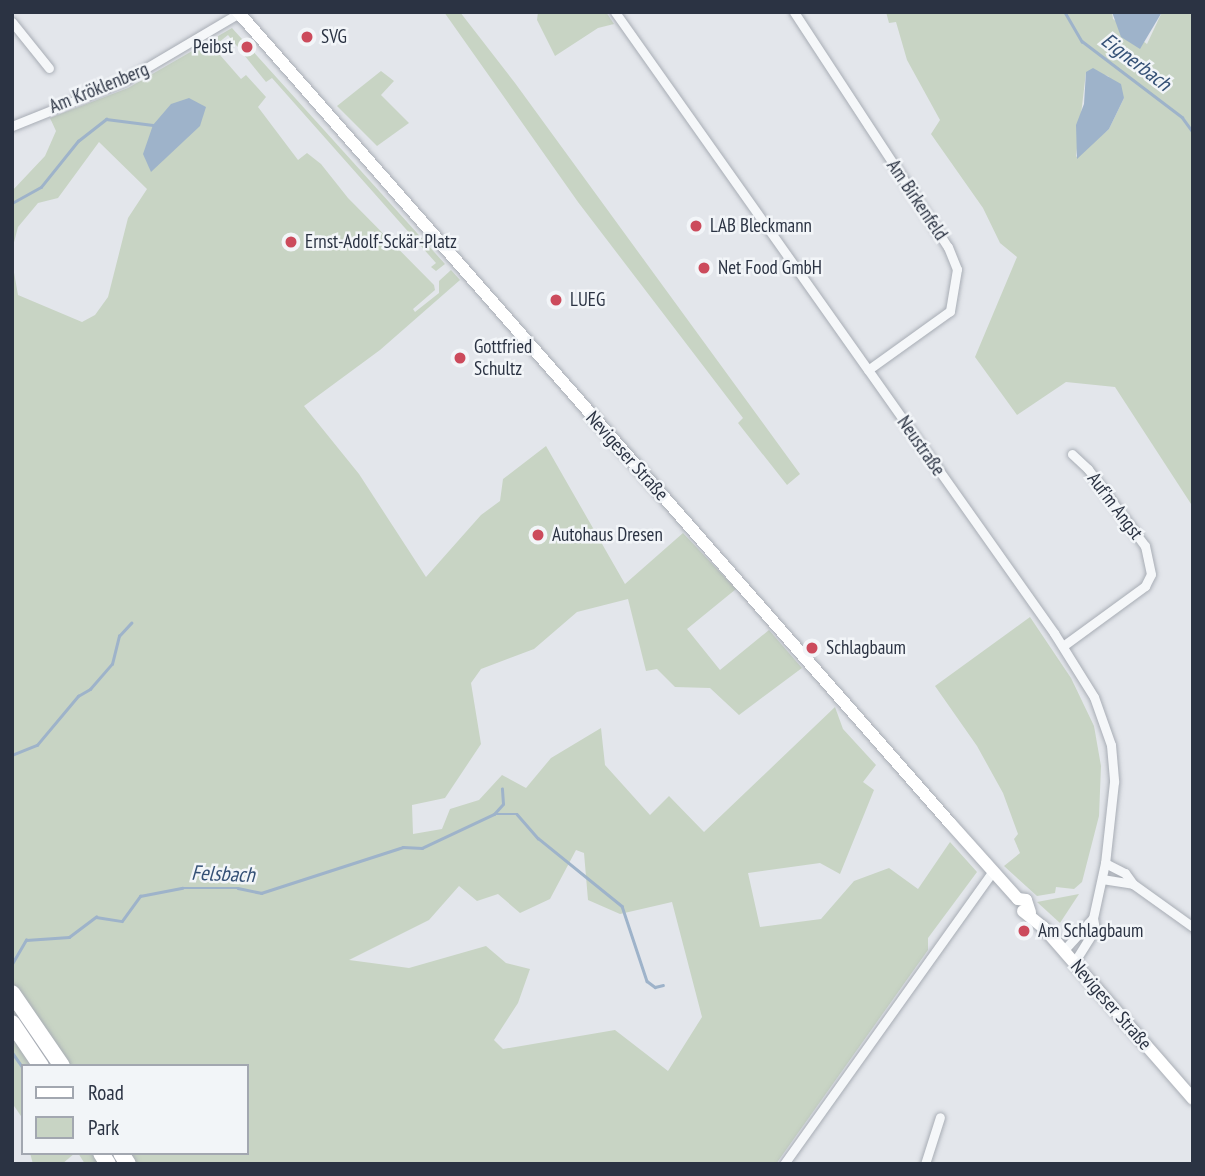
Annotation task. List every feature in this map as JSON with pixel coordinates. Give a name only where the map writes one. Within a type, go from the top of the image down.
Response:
[{"type":"highway","points":[[12,993],[61,1064]]},
{"type":"highway","points":[[12,1023],[40,1064]]},
{"type":"main road","name":"Nevigeser Straße","points":[[238,12],[993,871],[1018,899],[1026,900],[1030,912],[1193,1099]]},
{"type":"street","name":"Nevigeser Straße","points":[[184,48],[238,12]]},
{"type":"street","name":"Neustraße","points":[[615,12],[1063,646],[1094,697],[1111,745],[1114,782],[1105,863],[1093,918],[1095,929],[1074,962]]},
{"type":"street","name":"Am Birkenfeld","points":[[794,12],[948,247],[957,270],[950,311],[868,370]]},
{"type":"street","points":[[14,28],[49,68]]},
{"type":"street","name":"Am Kröklenberg","points":[[12,125],[124,81],[184,48]]},
{"type":"street","name":"Auf'm Angst","points":[[1063,646],[1145,586],[1151,573],[1144,546],[1088,469],[1072,454]]},
{"type":"street","points":[[1105,863],[1125,873],[1133,884],[1193,927]]},
{"type":"street","points":[[783,1164],[993,871]]},
{"type":"street","points":[[1102,879],[1133,884]]},
{"type":"street","name":"Neustraße","points":[[1064,950],[1093,918]]},
{"type":"street","points":[[925,1164],[940,1117]]},
{"type":"green space","points":[[444,12],[460,12],[515,83],[800,474],[787,485],[738,423],[743,418],[578,202]]},
{"type":"green space","points":[[538,12],[606,12],[614,24],[598,28],[555,56],[537,20]]},
{"type":"green space","points":[[886,12],[1112,12],[1113,19],[1147,44],[1162,12],[1193,12],[1193,507],[1115,387],[1066,382],[1017,415],[975,357],[1017,257],[1000,243],[983,208],[931,134],[940,120],[907,60],[896,22],[889,23]],"holes":[[[1086,72],[1108,76],[1124,98],[1109,129],[1076,157]]]},
{"type":"green space","points":[[232,28],[445,264],[436,271],[431,267],[436,263],[272,78],[266,82],[228,35],[213,47],[241,79],[246,75],[266,97],[258,107],[298,160],[307,153],[321,164],[348,198],[434,285],[435,290],[413,309],[415,312],[439,293],[439,281],[451,270],[460,280],[380,350],[304,406],[359,474],[426,577],[481,515],[500,501],[503,479],[546,446],[625,584],[683,533],[736,589],[687,629],[720,670],[769,630],[802,668],[739,715],[710,688],[675,687],[657,669],[646,671],[628,599],[577,612],[534,649],[481,669],[471,683],[481,744],[445,798],[412,805],[413,834],[442,829],[450,809],[479,800],[502,775],[526,788],[551,758],[601,728],[605,765],[650,815],[669,796],[704,832],[835,707],[843,729],[876,765],[863,782],[874,790],[840,874],[820,863],[748,873],[760,927],[821,919],[854,881],[889,868],[918,889],[950,842],[977,872],[928,938],[928,950],[776,1164],[85,1164],[79,1155],[248,1155],[248,1064],[21,1064],[21,1116],[12,1103],[12,261],[18,295],[82,322],[95,315],[108,297],[128,218],[147,189],[99,142],[58,198],[38,203],[18,227],[12,250],[12,191],[45,156],[56,131],[50,118],[128,88]],"holes":[[[576,850],[584,853],[588,900],[620,914],[672,902],[702,1017],[668,1071],[615,1030],[503,1049],[494,1040],[518,1003],[530,969],[506,963],[486,946],[409,968],[349,960],[429,920],[459,886],[477,901],[498,894],[520,913],[550,899]]]},
{"type":"green space","points":[[381,71],[394,81],[381,95],[409,123],[377,146],[337,106]]},
{"type":"green space","points":[[1030,617],[1071,678],[1094,726],[1101,766],[1099,816],[1082,882],[1074,889],[1056,887],[1055,893],[1037,896],[1004,866],[1020,853],[1014,839],[1018,834],[1003,793],[977,746],[935,686]]},
{"type":"green space","points":[[1079,894],[1060,923],[1037,902]]},
{"type":"green space","points":[[31,1155],[73,1155],[62,1164],[33,1164]]},
{"type":"water","points":[[1112,12],[1162,12],[1140,49],[1121,37]]},
{"type":"water","points":[[1093,68],[1121,84],[1124,98],[1109,129],[1077,159],[1076,125],[1084,104],[1086,72]]},
{"type":"water","points":[[189,98],[206,107],[200,126],[151,172],[143,154],[153,125],[171,104]]},
{"type":"waterway","name":"Eignerbach","points":[[1065,12],[1082,41],[1182,117],[1193,132]]},
{"type":"waterway","points":[[12,203],[41,187],[78,141],[106,119],[153,125]]},
{"type":"waterway","points":[[12,755],[37,745],[78,696],[90,689],[112,664],[119,636],[131,623]]},
{"type":"waterway","name":"Felsbach","points":[[12,964],[26,940],[69,937],[96,917],[122,921],[140,896],[182,888],[238,888],[261,893],[403,847],[422,848],[494,814],[503,804],[502,789]]},
{"type":"waterway","name":"Felsbach","points":[[496,814],[517,814],[538,838],[622,906],[647,981],[655,987],[663,985]]},
{"type":"waterway","points":[[12,1052],[21,1065]]},
{"type":"place","name":"SVG","points":[[307,37]]},
{"type":"place","name":"Peibst","points":[[247,47]]},
{"type":"place","name":"LAB Bleckmann","points":[[696,226]]},
{"type":"place","name":"Ernst-Adolf-Sckär-Platz","points":[[291,242]]},
{"type":"place","name":"Net Food GmbH","points":[[704,268]]},
{"type":"place","name":"LUEG","points":[[556,300]]},
{"type":"place","name":"Gottfried Schultz","points":[[460,358]]},
{"type":"place","name":"Autohaus Dresen","points":[[538,535]]},
{"type":"place","name":"Schlagbaum","points":[[812,648]]},
{"type":"place","name":"Am Schlagbaum","points":[[1024,931]]}]
